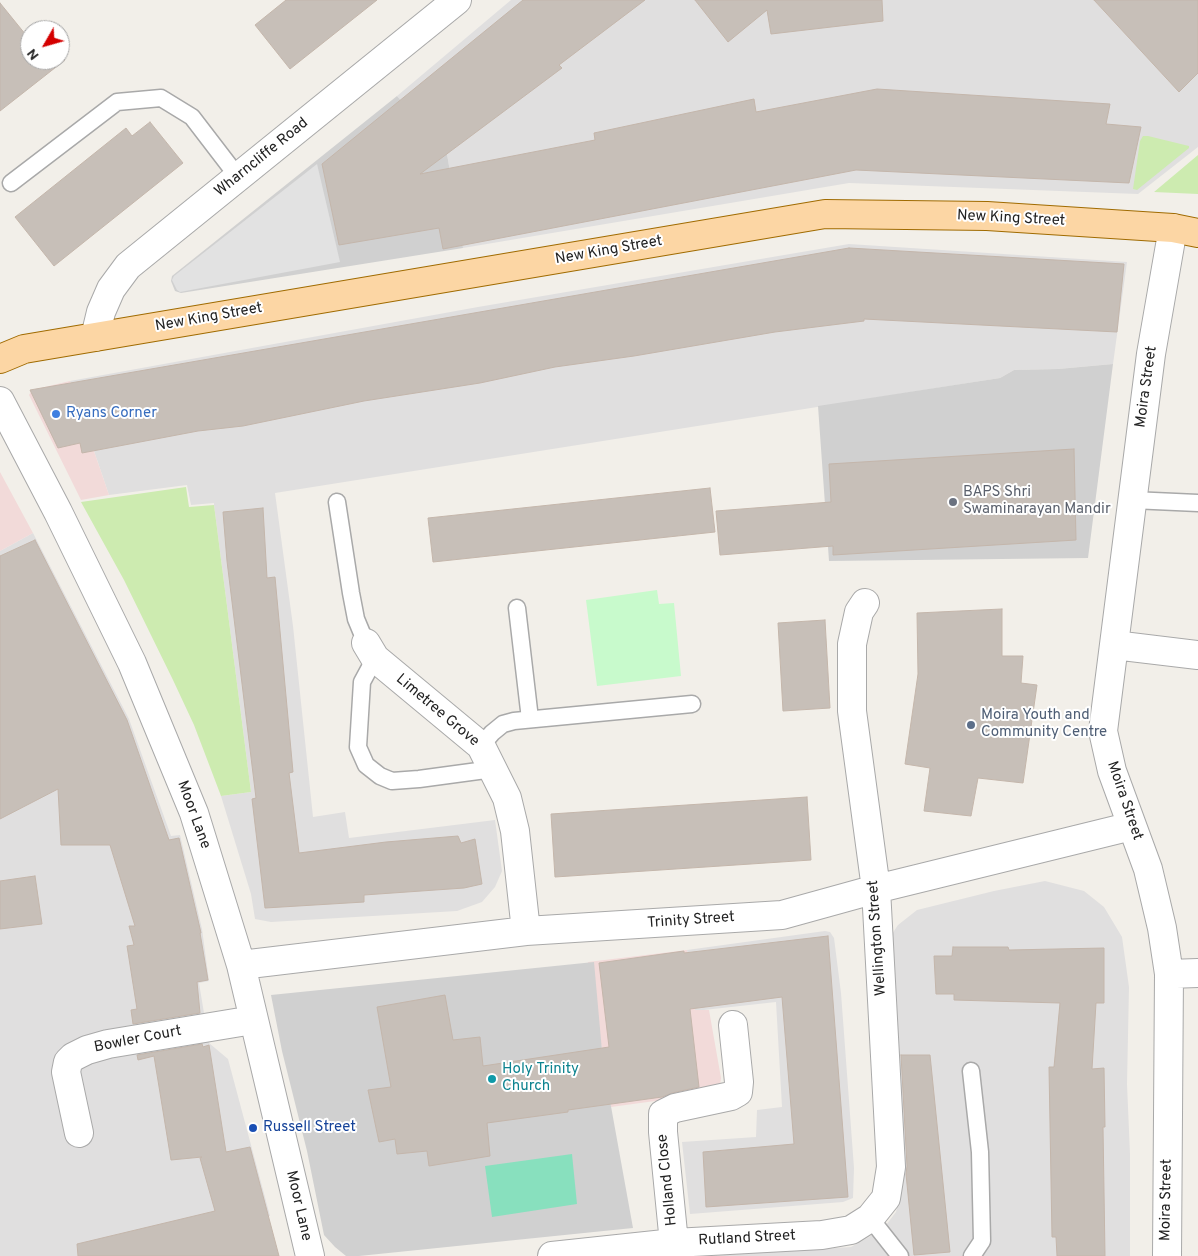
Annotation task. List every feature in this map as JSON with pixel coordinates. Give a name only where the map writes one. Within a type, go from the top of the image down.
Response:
[{"type":"main road","name":"New King Street","points":[[12,354],[95,337],[825,214],[986,216],[1185,231]]},
{"type":"street","name":"Wharncliffe Road","points":[[95,337],[101,312],[111,288],[128,266],[457,0]]},
{"type":"street","name":"Moira Street","points":[[1166,1256],[1169,974],[1162,928],[1148,869],[1112,771],[1103,731],[1151,354],[1185,231]]},
{"type":"street","name":"Moor Lane","points":[[0,401],[58,512],[132,663],[194,813],[241,964],[310,1256]]},
{"type":"street","name":"Wellington Street","points":[[822,1235],[851,1230],[870,1218],[886,1198],[891,1167],[876,890],[852,711],[852,644],[859,612],[864,603]]},
{"type":"street","points":[[1114,645],[1198,655]]},
{"type":"street","name":"Limetree Grove","points":[[370,650],[487,757],[507,798],[515,830],[526,931]]},
{"type":"street","name":"Trinity Street","points":[[241,964],[526,931],[782,915],[1132,826]]},
{"type":"street","points":[[1169,974],[1198,973]]},
{"type":"street","name":"Bowler Court","points":[[79,1133],[66,1072],[68,1062],[73,1057],[87,1050],[108,1044],[253,1020]]},
{"type":"street","name":"Holland Close","points":[[674,1243],[663,1132],[663,1114],[675,1108],[731,1096],[738,1092],[739,1082],[733,1025]]},
{"type":"street","name":"Rutland Street","points":[[552,1256],[674,1243],[822,1235]]},
{"type":"lane","points":[[11,183],[117,102],[161,98],[192,118],[238,177]]},
{"type":"lane","points":[[1132,500],[1198,503]]},
{"type":"lane","points":[[337,502],[350,593],[356,619],[370,650],[362,682],[358,747],[366,766],[380,776],[392,781],[419,780],[487,757],[492,733],[503,724],[530,719],[692,704]]},
{"type":"lane","points":[[517,608],[530,719]]},
{"type":"lane","points":[[971,1071],[980,1152],[982,1241],[972,1256]]},
{"type":"lane","points":[[870,1218],[900,1256]]},
{"type":"shaded area","points":[[511,0],[1198,0],[1198,147],[1138,194],[849,183],[463,248],[447,154],[397,96]]},
{"type":"shaded area","points":[[397,96],[447,154],[463,248],[181,293],[175,291],[171,281],[172,276]]},
{"type":"shaded area","points":[[317,164],[340,262],[180,292],[177,290],[172,280],[174,276]]},
{"type":"shaded area","points":[[849,244],[1127,262],[1113,364],[1058,369],[1014,370],[1000,378],[275,493],[293,626],[313,817],[345,812],[349,838],[495,820],[502,871],[495,887],[482,902],[457,911],[271,922],[255,919],[251,894],[221,796],[251,792],[214,503],[191,505],[187,485],[109,495],[70,381],[478,307]]},
{"type":"shaded area","points":[[1113,364],[1088,558],[829,561],[818,406],[1000,378],[1014,370],[1058,369]]},
{"type":"shaded area","points":[[70,381],[109,495],[81,500],[29,395],[32,390]]},
{"type":"shaded area","points":[[0,472],[33,533],[0,551]]},
{"type":"shaded area","points":[[33,533],[129,719],[171,836],[180,835],[202,929],[209,981],[199,983],[209,1043],[228,1059],[270,1216],[196,1233],[202,1256],[0,1256],[0,551]]},
{"type":"shaded area","points":[[1045,881],[1084,891],[1104,907],[1122,937],[1129,987],[1127,1084],[1130,1154],[1130,1256],[709,1256],[851,1247],[883,1229],[896,1212],[899,1198],[888,940],[898,925],[917,910],[994,891]]},
{"type":"shaded area","points":[[825,931],[830,932],[834,938],[841,993],[854,1168],[853,1198],[843,1202],[690,1214],[682,1142],[756,1137],[757,1110],[782,1107],[776,1002],[695,1011],[687,950]]},
{"type":"shaded area","points":[[687,950],[695,1010],[709,1010],[721,1078],[720,1085],[699,1095],[611,1107],[588,962]]},
{"type":"shaded area","points":[[594,962],[603,1062],[633,1228],[359,1256],[346,1256],[335,1247],[324,1235],[307,1151],[282,1051],[271,995]]},
{"type":"green space","points":[[1143,136],[1189,146],[1189,148],[1137,190],[1133,189],[1140,141]]},
{"type":"green space","points":[[1198,155],[1198,194],[1154,192]]},
{"type":"green space","points":[[186,487],[189,507],[214,505],[251,792],[221,796],[194,725],[173,680],[124,580],[81,502]]},
{"type":"green space","points":[[657,590],[659,604],[674,603],[681,676],[597,686],[586,600]]},
{"type":"green space","points":[[572,1154],[577,1204],[492,1217],[485,1166]]},
{"type":"building","points":[[286,0],[377,0],[290,69],[255,25]]},
{"type":"building","points":[[523,0],[645,0],[559,65],[562,68],[420,174],[595,140],[594,133],[754,99],[756,112],[877,89],[1110,104],[1106,124],[1141,127],[1129,183],[856,170],[443,249],[439,228],[339,245],[322,164]]},
{"type":"building","points":[[695,0],[882,0],[883,21],[771,34],[767,10],[728,42]]},
{"type":"building","points":[[1094,0],[1198,0],[1198,73],[1179,92]]},
{"type":"building","points":[[0,3],[20,28],[20,70],[52,70],[0,111]]},
{"type":"building","points":[[150,122],[183,163],[54,266],[15,217],[126,128],[132,136]]},
{"type":"building","points":[[849,248],[1124,264],[1117,332],[864,319],[864,321],[775,332],[634,356],[555,367],[480,383],[364,401],[243,426],[198,431],[82,453],[80,443],[58,448],[30,390]]},
{"type":"building","name":"BAPS Shri Swaminarayan Mandir","points":[[1074,449],[1076,540],[833,555],[833,546],[720,555],[716,511],[831,502],[829,464]]},
{"type":"building","points":[[710,488],[715,532],[433,562],[428,518]]},
{"type":"building","points":[[263,508],[267,578],[275,577],[293,772],[289,773],[299,853],[386,842],[458,836],[461,843],[475,839],[482,884],[464,888],[364,895],[364,902],[265,908],[252,799],[256,798],[227,561],[223,512]]},
{"type":"building","points":[[35,540],[127,720],[169,840],[179,838],[201,933],[208,980],[197,982],[200,1013],[133,1024],[131,1010],[137,1009],[127,946],[134,945],[129,926],[135,926],[110,845],[61,845],[58,789],[0,819],[0,556]]},
{"type":"building","name":"Moira Youth and Community Centre","points":[[1002,609],[1002,656],[1023,656],[1021,683],[1037,685],[1023,783],[978,778],[971,816],[924,811],[930,768],[905,764],[918,674],[917,613]]},
{"type":"building","points":[[825,620],[830,708],[783,711],[778,623]]},
{"type":"building","points":[[807,797],[811,860],[555,877],[551,814]]},
{"type":"building","points":[[35,876],[42,924],[0,929],[0,881]]},
{"type":"building","points":[[828,936],[848,1197],[706,1207],[703,1152],[794,1144],[782,997],[690,1009],[699,1087],[662,1097],[487,1123],[490,1156],[429,1166],[427,1151],[397,1154],[395,1139],[379,1142],[368,1090],[391,1087],[377,1007],[445,995],[453,1040],[480,1037],[483,1066],[609,1047],[599,963],[684,951],[684,953]]},
{"type":"building","points":[[953,947],[1008,947],[1009,950],[1104,948],[1104,1003],[1096,1003],[1092,1069],[1104,1068],[1105,1256],[1057,1256],[1056,1237],[1052,1237],[1049,1067],[1054,1067],[1060,1003],[954,1000],[954,994],[936,994],[934,956],[952,956]]},
{"type":"building","points":[[202,1044],[203,1047],[209,1045],[226,1152],[250,1147],[279,1256],[78,1256],[77,1244],[215,1211],[200,1158],[202,1157],[171,1160],[154,1056],[138,1060],[137,1055]]},
{"type":"building","points":[[901,1055],[930,1055],[950,1252],[914,1255],[906,1174]]},
{"type":"place","name":"Ryans Corner","points":[[56,414]]},
{"type":"place","name":"BAPS Shri Swaminarayan Mandir","points":[[953,502]]},
{"type":"place","name":"Moira Youth and Community Centre","points":[[971,725]]},
{"type":"place","name":"Holy Trinity Church","points":[[492,1079]]},
{"type":"place","name":"Russell Street","points":[[253,1128]]}]
